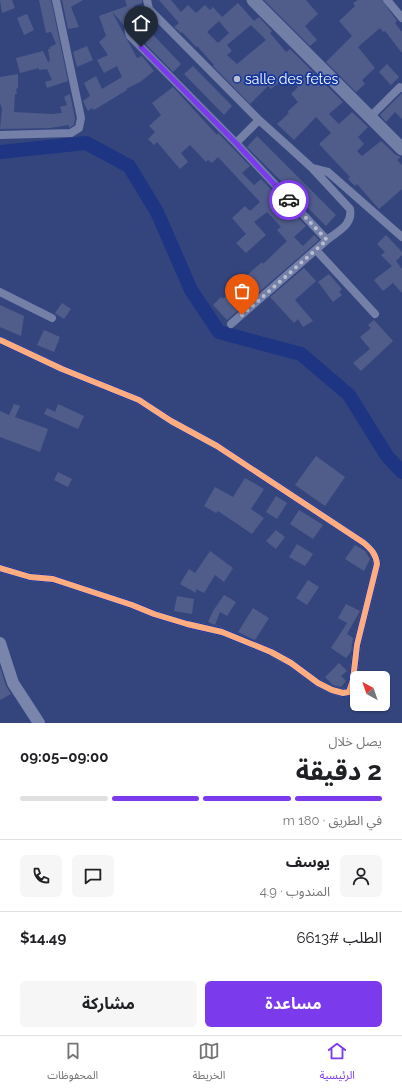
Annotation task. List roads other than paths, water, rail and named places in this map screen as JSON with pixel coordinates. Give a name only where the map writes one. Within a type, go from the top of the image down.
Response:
[{"type":"main road","points":[[253,0],[402,149]]},
{"type":"main road","points":[[0,643],[13,683],[39,723]]},
{"type":"street","points":[[0,135],[72,132],[79,128],[81,118],[56,0]]},
{"type":"street","points":[[147,0],[149,9],[259,120],[312,168],[350,209],[350,220],[347,225],[327,240],[231,324]]},
{"type":"street","points":[[387,0],[402,18]]},
{"type":"street","points":[[149,9],[130,25],[128,29],[130,36],[236,143],[327,240]]},
{"type":"street","points":[[370,117],[400,87],[402,88]]},
{"type":"street","points":[[236,143],[259,120]]},
{"type":"street","points":[[312,168],[328,172],[402,237]]},
{"type":"street","points":[[316,250],[375,314]]},
{"type":"street","points":[[0,292],[52,318]]},
{"type":"street","points":[[0,340],[62,369],[139,400],[170,421],[217,446],[364,543],[372,550],[376,557],[377,564],[357,645],[353,680],[349,692],[343,693],[318,682],[291,663],[271,652],[222,632],[187,624],[154,614],[132,605],[53,579],[30,577],[0,568]]},
{"type":"waterway","points":[[0,152],[86,143],[129,166],[157,212],[191,290],[219,332],[301,354],[349,395],[387,456],[402,472]]},
{"type":"place","name":"salle des fetes","points":[[237,79]]}]
